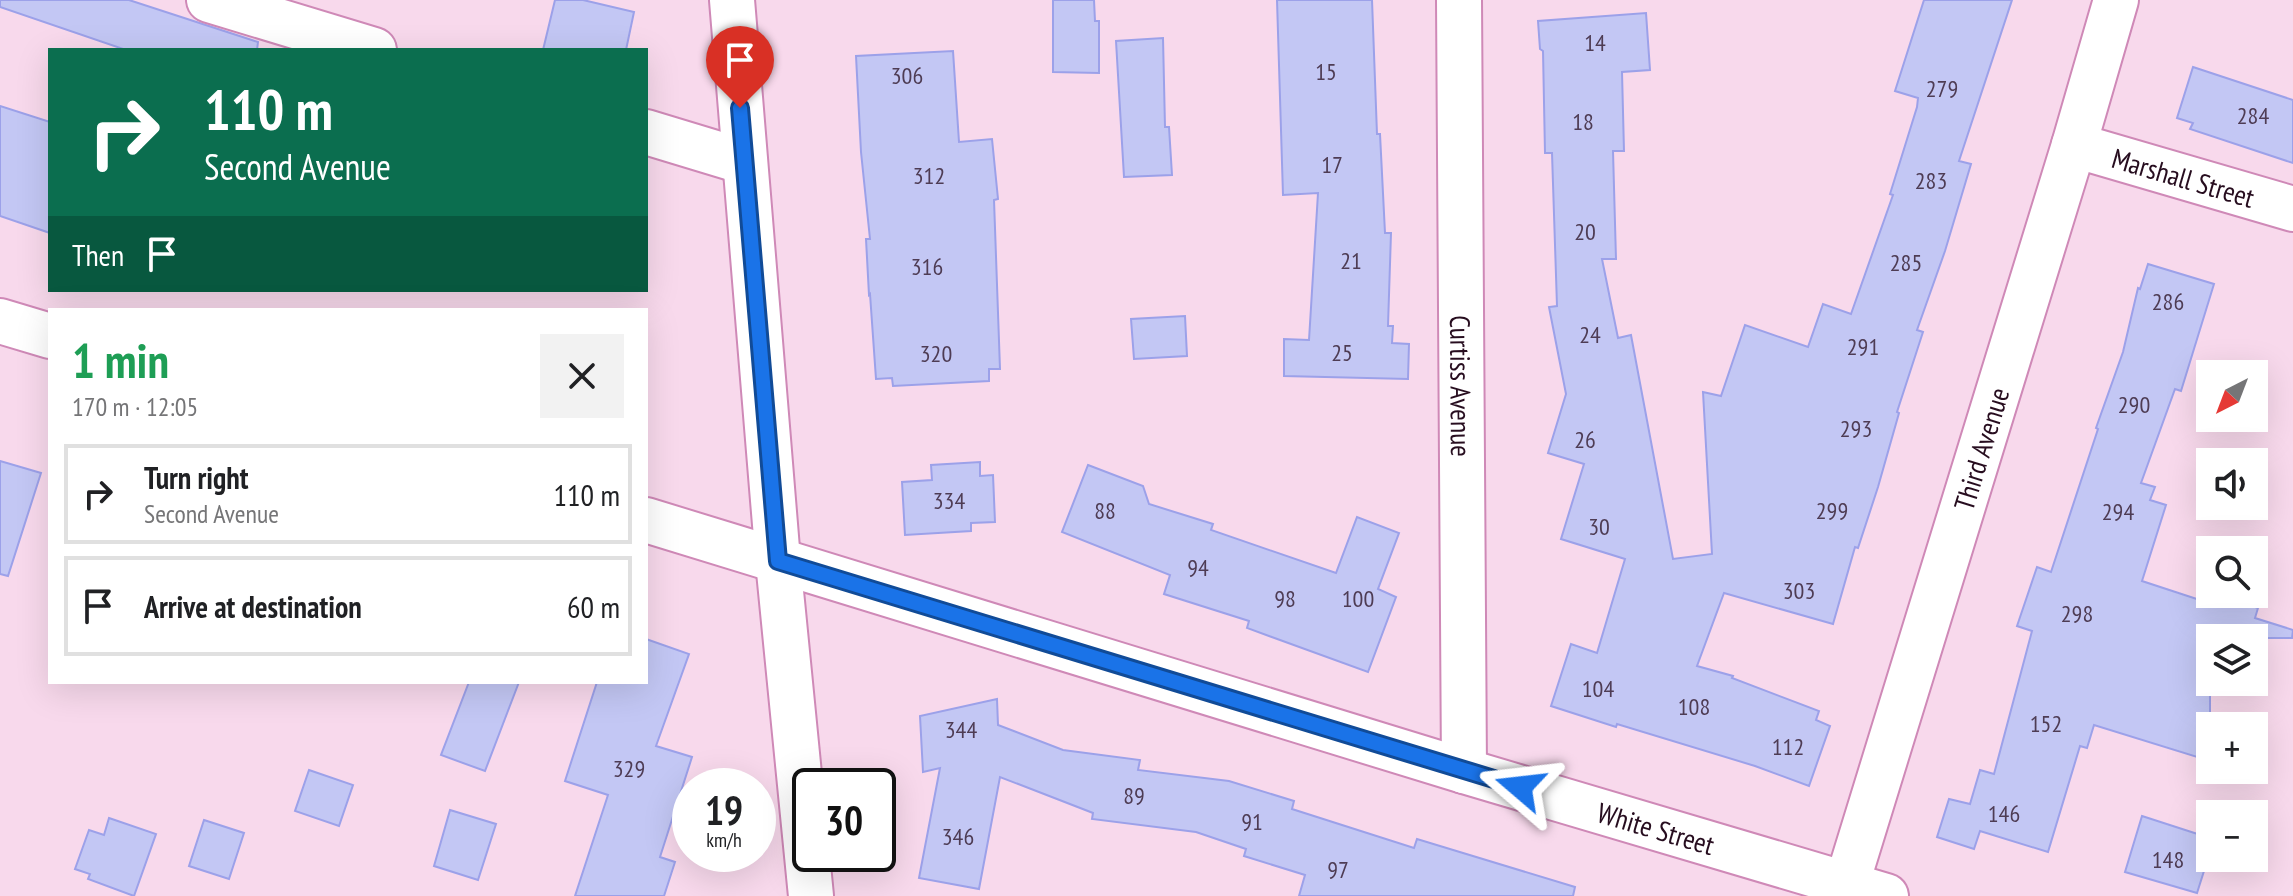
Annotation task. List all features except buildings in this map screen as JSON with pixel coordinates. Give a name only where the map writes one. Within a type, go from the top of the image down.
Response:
[{"type":"street","points":[[209,0],[367,48]]},
{"type":"street","points":[[732,0],[778,561],[811,896]]},
{"type":"street","name":"Curtiss Avenue","points":[[1459,0],[1464,771]]},
{"type":"street","name":"Third Avenue","points":[[1859,892],[2116,0]]},
{"type":"street","points":[[648,133],[745,162]]},
{"type":"street","name":"Marshall Street","points":[[2074,145],[2293,209]]},
{"type":"street","points":[[0,321],[48,335]]},
{"type":"street","name":"White Street","points":[[648,521],[1859,892]]},
{"type":"route","points":[[740,108],[778,561],[1520,787]]}]
